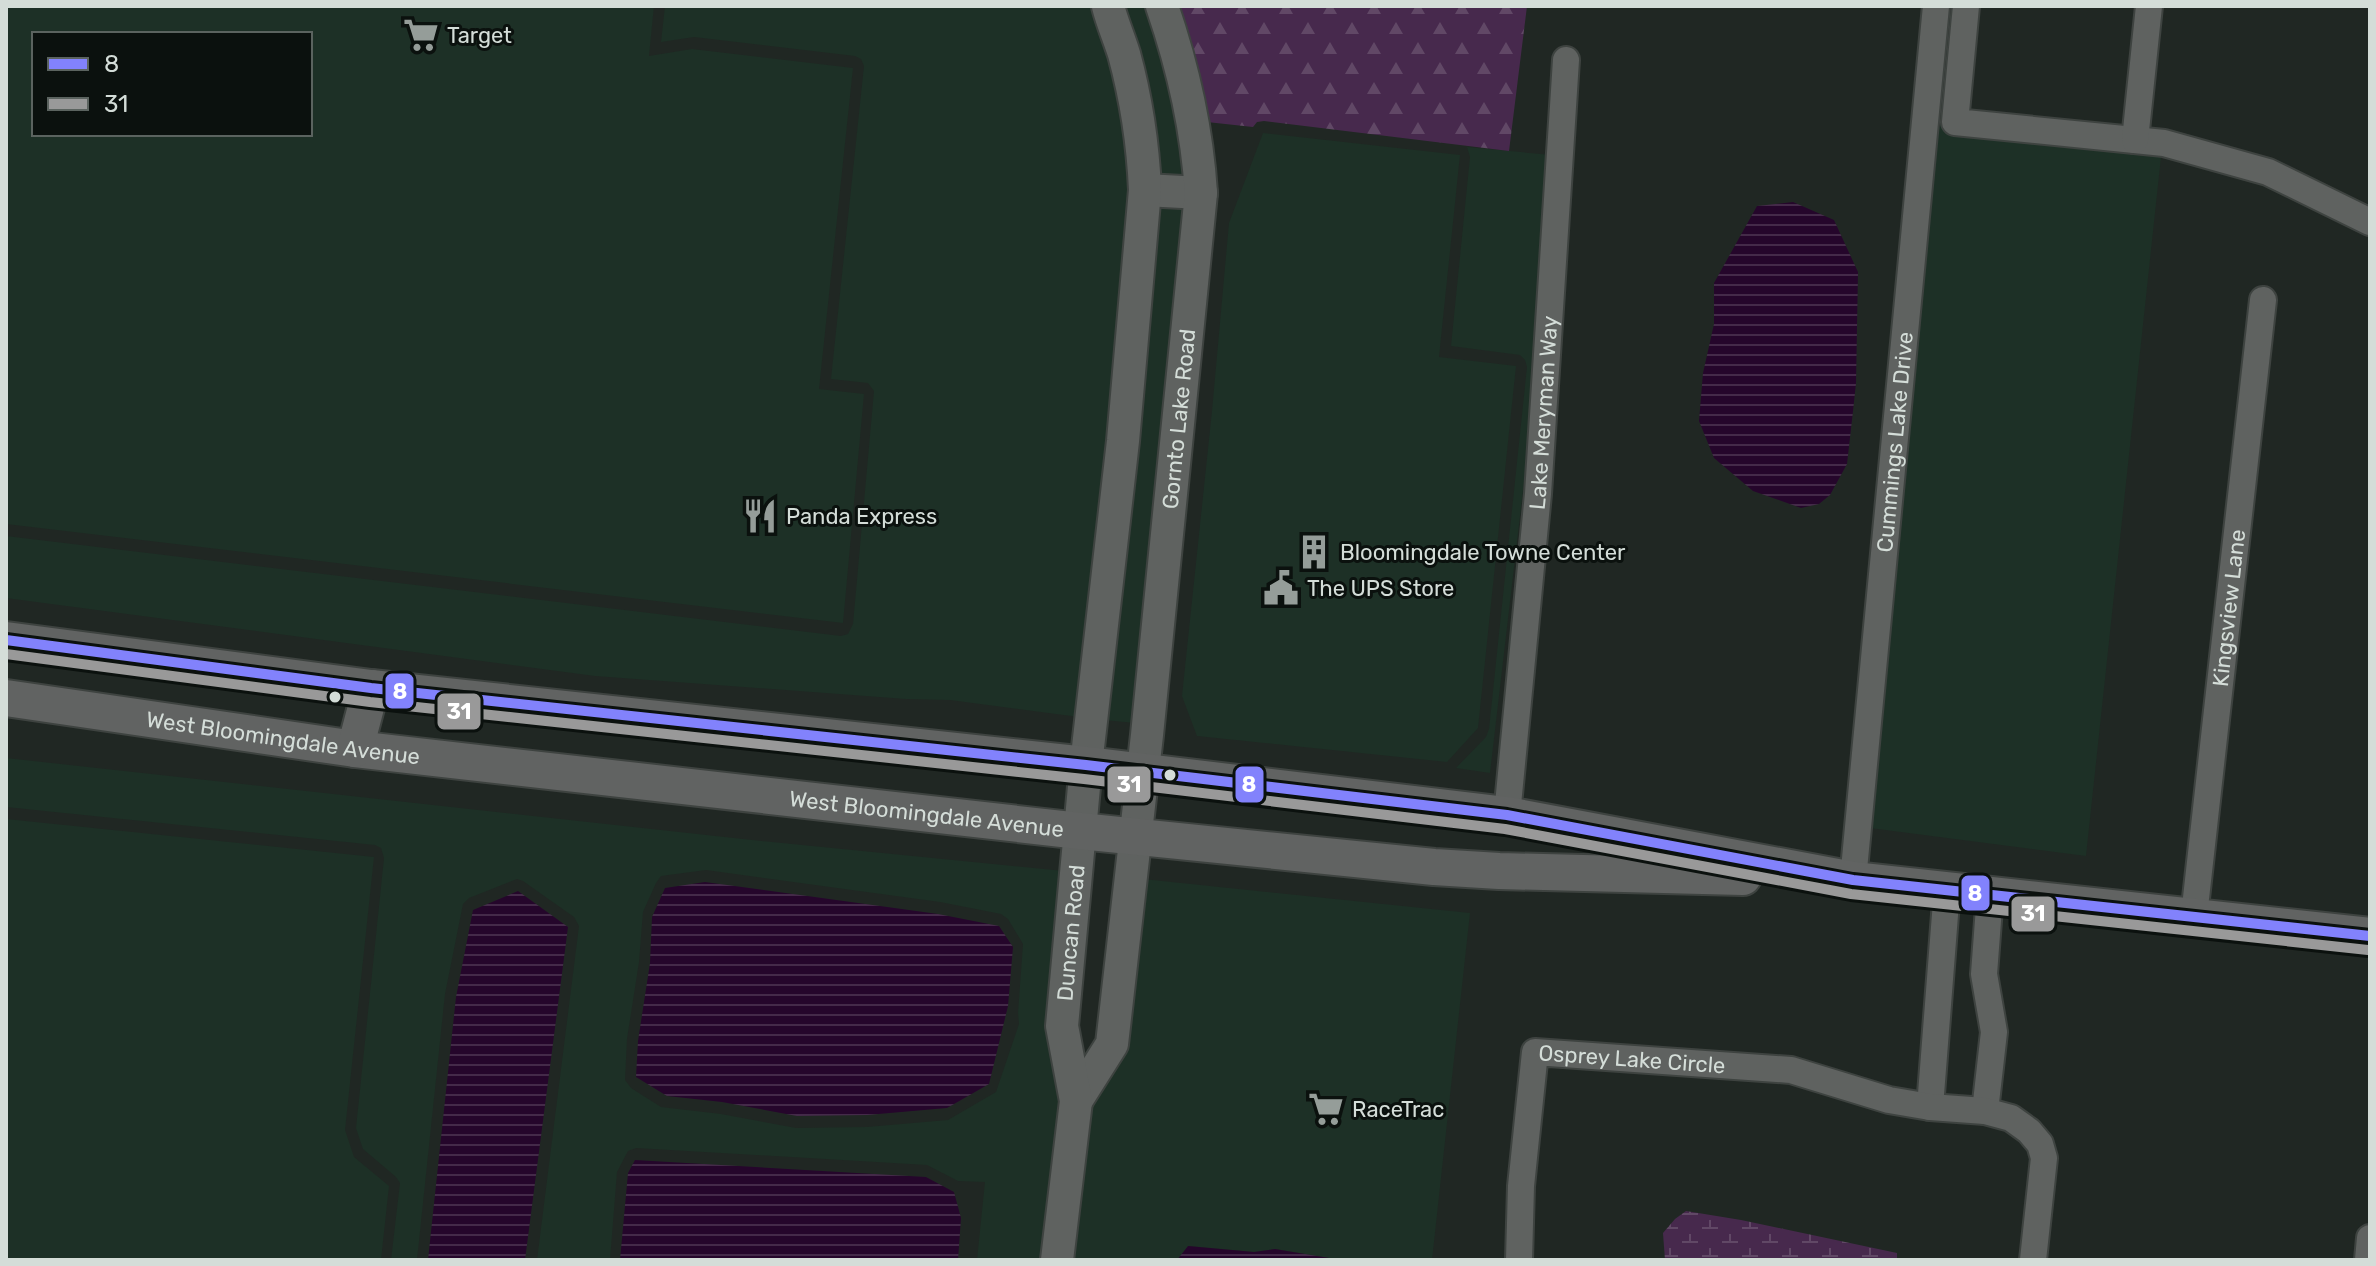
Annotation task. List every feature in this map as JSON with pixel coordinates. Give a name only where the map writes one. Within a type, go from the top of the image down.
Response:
[{"type":"main road","name":"West Bloomingdale Avenue","points":[[6,640],[371,688],[1143,771],[1507,815],[1853,880]]},
{"type":"main road","points":[[355,749],[371,688]]},
{"type":"main road","name":"West Bloomingdale Avenue","points":[[6,698],[355,749],[1080,831],[1499,871],[1853,880],[2370,936]]},
{"type":"street","points":[[1086,765],[1123,441],[1145,190],[1144,153],[1138,120],[1124,55],[1108,6]]},
{"type":"street","name":"Gornto Lake Road","points":[[1135,836],[1201,193],[1194,120],[1162,6]]},
{"type":"street","name":"Cummings Lake Drive","points":[[1853,880],[1936,6]]},
{"type":"street","points":[[1966,6],[1955,122],[2164,143],[2268,172],[2370,222]]},
{"type":"street","points":[[2135,140],[2149,6]]},
{"type":"street","name":"Lake Meryman Way","points":[[1507,815],[1538,494],[1566,60]]},
{"type":"street","points":[[1145,190],[1201,193]]},
{"type":"street","name":"Kingsview Lane","points":[[2194,916],[2263,300]]},
{"type":"street","name":"Duncan Road","points":[[1057,1260],[1076,1101],[1062,1026],[1086,765]]},
{"type":"street","name":"Duncan Road","points":[[1076,1101],[1112,1044],[1135,836]]},
{"type":"street","points":[[1930,1107],[1947,889]]},
{"type":"street","points":[[1985,1111],[1994,1032],[1984,974],[1990,894]]},
{"type":"street","name":"Osprey Lake Circle","points":[[1519,1260],[1521,1186],[1535,1052],[1791,1070],[1877,1097],[1930,1107],[1985,1111],[2011,1118],[2040,1144],[2044,1158],[2033,1260]]},
{"type":"street","points":[[2368,1260],[2370,1238]]},
{"type":"shaded area","points":[[6,6],[654,6],[649,56],[692,49],[853,68],[819,389],[864,394],[843,623],[6,524]]},
{"type":"shaded area","points":[[665,6],[1095,6],[1112,60],[1126,123],[1133,190],[1079,717],[950,700],[595,676],[6,598],[6,536],[841,636],[848,634],[853,624],[874,391],[868,383],[831,379],[864,66],[861,59],[855,56],[694,37],[661,42]]},
{"type":"shaded area","points":[[1121,6],[1148,6],[1167,64],[1187,178],[1157,176]]},
{"type":"shaded area","points":[[1945,125],[1953,136],[2161,157],[2086,856],[1870,828],[1937,127]]},
{"type":"shaded area","points":[[1263,133],[1460,155],[1439,357],[1516,366],[1478,728],[1447,762],[1197,736],[1182,696],[1229,223]]},
{"type":"shaded area","points":[[1467,147],[1562,156],[1490,773],[1456,768],[1486,737],[1489,729],[1527,367],[1520,355],[1451,346],[1470,157]]},
{"type":"shaded area","points":[[1793,202],[1834,220],[1858,272],[1856,383],[1847,464],[1830,495],[1819,504],[1801,508],[1753,491],[1714,458],[1699,421],[1703,373],[1714,324],[1714,283],[1757,206]]},
{"type":"shaded area","points":[[1157,205],[1187,207],[1135,723],[1104,720]]},
{"type":"shaded area","points":[[6,758],[1064,871],[1062,1098],[1058,1104],[1062,1108],[1045,1260],[977,1260],[985,1182],[958,1181],[927,1165],[636,1148],[628,1151],[617,1172],[610,1260],[537,1260],[579,926],[574,917],[517,879],[469,898],[463,904],[445,994],[417,1260],[391,1260],[400,1183],[363,1149],[356,1128],[384,858],[381,848],[6,807]],"holes":[[[706,870],[940,902],[1001,914],[1008,919],[1023,944],[1019,1024],[996,1092],[948,1120],[867,1127],[796,1128],[661,1107],[631,1088],[625,1080],[643,912],[661,876]]]},
{"type":"shaded area","points":[[6,819],[374,857],[345,1130],[354,1157],[389,1186],[381,1260],[6,1260]]},
{"type":"shaded area","points":[[1143,879],[1470,913],[1432,1260],[1341,1260],[1275,1249],[1254,1252],[1189,1246],[1177,1260],[1070,1260],[1087,1112]]},
{"type":"shaded area","points":[[705,882],[938,914],[999,926],[1013,947],[1008,1006],[989,1084],[947,1108],[867,1115],[797,1116],[722,1102],[667,1096],[636,1077],[638,1041],[650,963],[652,917],[665,888]]},
{"type":"shaded area","points":[[518,891],[568,927],[525,1260],[428,1260],[456,997],[473,910]]},
{"type":"shaded area","points":[[635,1160],[926,1177],[954,1192],[961,1218],[958,1260],[620,1260],[628,1173]]},
{"type":"shaded area","points":[[1188,1246],[1254,1252],[1275,1249],[1341,1260],[1177,1260]]},
{"type":"green space","points":[[1175,6],[1527,6],[1509,151],[1264,121],[1257,122],[1253,127],[1207,122]]},
{"type":"green space","points":[[1686,1211],[1897,1253],[1897,1260],[1665,1260],[1663,1233]]},
{"type":"transit line","name":"8","points":[[6,640],[371,688],[1086,765],[1507,815],[1853,880],[2370,936]]},
{"type":"transit line","name":"31","points":[[6,654],[370,702],[1084,779],[1505,829],[1851,894],[2368,950]]},
{"type":"place","name":"Target","points":[[421,35]]},
{"type":"place","name":"Panda Express","points":[[760,516]]},
{"type":"place","name":"Bloomingdale Towne Center","points":[[1314,552]]},
{"type":"place","name":"The UPS Store","points":[[1281,588]]},
{"type":"place","name":"RaceTrac","points":[[1326,1109]]}]
